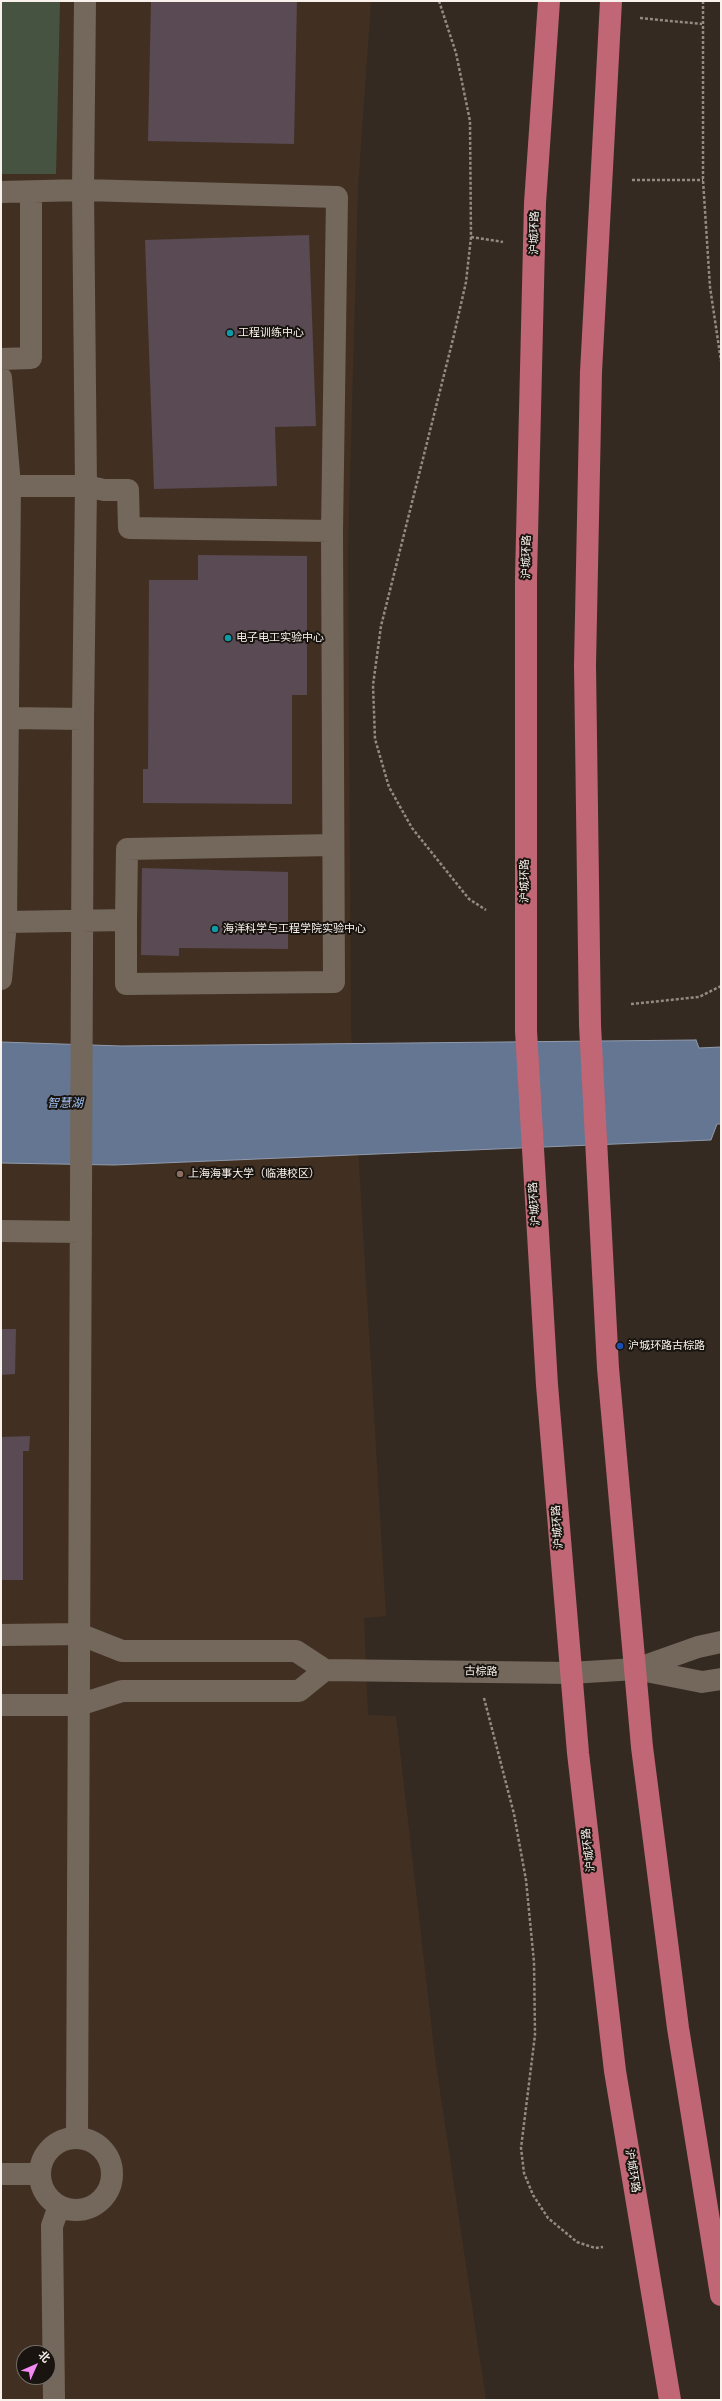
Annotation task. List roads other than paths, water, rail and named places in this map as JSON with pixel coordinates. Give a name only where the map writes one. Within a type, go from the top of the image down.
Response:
[{"type":"main road","name":"沪城环路","points":[[549,1],[536,203],[526,577],[526,1031],[532,1158],[547,1385],[570,1673],[578,1753],[615,2071],[673,2396]]},
{"type":"main road","points":[[611,1],[590,404],[585,665],[590,1026],[608,1368],[642,1747],[678,2028],[721,2295]]},
{"type":"street","points":[[77,2138],[83,719],[86,486],[83,190],[85,1]]},
{"type":"street","points":[[1,192],[83,190],[337,197],[332,531],[334,982],[126,984],[127,849],[333,845]]},
{"type":"street","points":[[1,359],[31,358],[31,192]]},
{"type":"street","points":[[1,378],[10,486],[10,718],[5,778],[4,857],[6,922],[1,979]]},
{"type":"street","points":[[10,486],[86,486],[104,490],[128,490],[129,528],[332,531]]},
{"type":"street","points":[[10,718],[83,719]]},
{"type":"street","points":[[6,922],[83,919],[126,920]]},
{"type":"street","points":[[1,1231],[81,1232]]},
{"type":"street","points":[[1,1635],[79,1634],[122,1651],[296,1651],[325,1670],[299,1691],[122,1691],[80,1705],[1,1705]]},
{"type":"street","name":"古棕路","points":[[636,1669],[698,1646],[721,1642]]},
{"type":"street","name":"古棕路","points":[[325,1670],[570,1673],[636,1669],[702,1682],[721,1679]]},
{"type":"street","points":[[77,2138],[97,2144],[106,2153],[112,2171],[111,2183],[100,2201],[91,2207],[71,2210],[59,2206],[45,2193],[40,2174],[43,2158],[50,2148],[65,2139],[77,2138]]},
{"type":"street","points":[[1,2174],[40,2174]]},
{"type":"street","points":[[54,2400],[52,2226],[59,2206]]},
{"type":"water","name":"智慧湖","points":[[696,1040],[699,1048],[721,1047],[721,1124],[717,1124],[711,1140],[114,1165],[1,1163],[1,1042],[121,1046]]},
{"type":"place","name":"工程训练中心","points":[[230,333]]},
{"type":"place","name":"电子电工实验中心","points":[[228,638]]},
{"type":"place","name":"海洋科学与工程学院实验中心","points":[[215,929]]},
{"type":"place","name":"上海海事大学（临港校区）","points":[[180,1174]]},
{"type":"place","name":"沪城环路古棕路","points":[[620,1346]]}]
